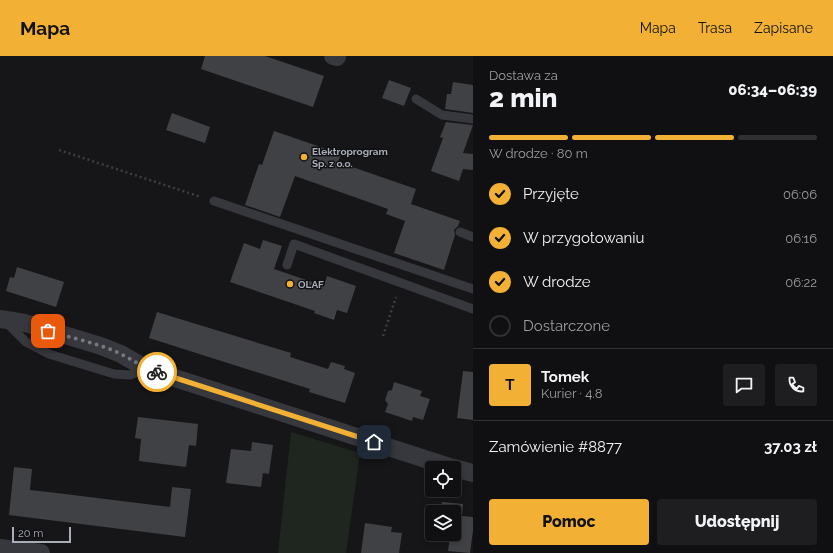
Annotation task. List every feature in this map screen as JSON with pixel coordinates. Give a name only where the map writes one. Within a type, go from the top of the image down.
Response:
[{"type":"street","points":[[2,319],[25,323],[101,346],[121,354],[147,369],[432,461]]},
{"type":"street","points":[[461,470],[473,473]]},
{"type":"street","points":[[0,548],[41,553]]},
{"type":"lane","points":[[416,99],[442,115],[473,119]]},
{"type":"lane","points":[[214,201],[473,289]]},
{"type":"lane","points":[[460,232],[473,237]]},
{"type":"lane","points":[[287,265],[294,244],[473,309]]},
{"type":"path","points":[[60,150],[214,201]]},
{"type":"path","points":[[382,336],[401,283]]},
{"type":"shaded area","points":[[291,432],[360,453],[346,553],[278,553]]},
{"type":"building","points":[[205,56],[265,56],[324,76],[313,107],[201,69]]},
{"type":"building","points":[[389,80],[411,88],[404,106],[382,98]]},
{"type":"building","points":[[453,82],[473,85],[473,113],[445,109],[447,94],[451,94]]},
{"type":"building","points":[[172,113],[210,127],[205,143],[166,130]]},
{"type":"building","points":[[446,122],[473,125],[463,153],[473,154],[473,170],[463,169],[459,181],[431,171],[443,138],[440,137]]},
{"type":"building","points":[[274,131],[341,154],[338,162],[416,189],[411,204],[460,221],[454,230],[455,235],[444,270],[394,253],[405,221],[386,214],[388,209],[295,176],[280,217],[245,205],[259,164],[262,165]]},
{"type":"building","points":[[263,240],[282,246],[274,269],[324,286],[327,276],[356,286],[347,313],[337,310],[334,320],[314,313],[315,311],[230,282],[244,243],[260,249]]},
{"type":"building","points":[[17,267],[64,282],[56,307],[6,291],[10,277],[14,278]]},
{"type":"building","points":[[157,312],[291,353],[290,357],[328,369],[331,362],[345,366],[344,369],[355,373],[345,403],[309,392],[310,389],[149,338]]},
{"type":"building","points":[[463,371],[473,372],[473,420],[457,418]]},
{"type":"building","points":[[394,382],[422,391],[420,396],[430,399],[423,420],[413,417],[412,421],[385,412],[388,404],[385,400],[388,391],[392,390]]},
{"type":"building","points":[[138,417],[198,424],[196,446],[189,445],[186,467],[139,461],[141,439],[135,438]]},
{"type":"building","points":[[252,442],[273,445],[269,474],[263,473],[261,487],[226,483],[231,449],[251,451]]},
{"type":"building","points":[[14,467],[32,469],[30,490],[170,507],[172,487],[191,489],[185,537],[9,515]]},
{"type":"building","points":[[442,502],[463,504],[462,516],[473,517],[470,553],[448,551],[449,541],[461,541],[461,505],[442,505]]},
{"type":"building","points":[[365,523],[392,527],[391,532],[402,533],[399,553],[361,553]]},
{"type":"way so far","points":[[48,331],[101,346],[121,354],[147,369],[157,372]]},
{"type":"place","name":"Elektroprogram Sp. z o.o.","points":[[304,157]]},
{"type":"place","name":"OLAF","points":[[290,284]]},
{"type":"route","points":[[157,372],[374,442]]}]
